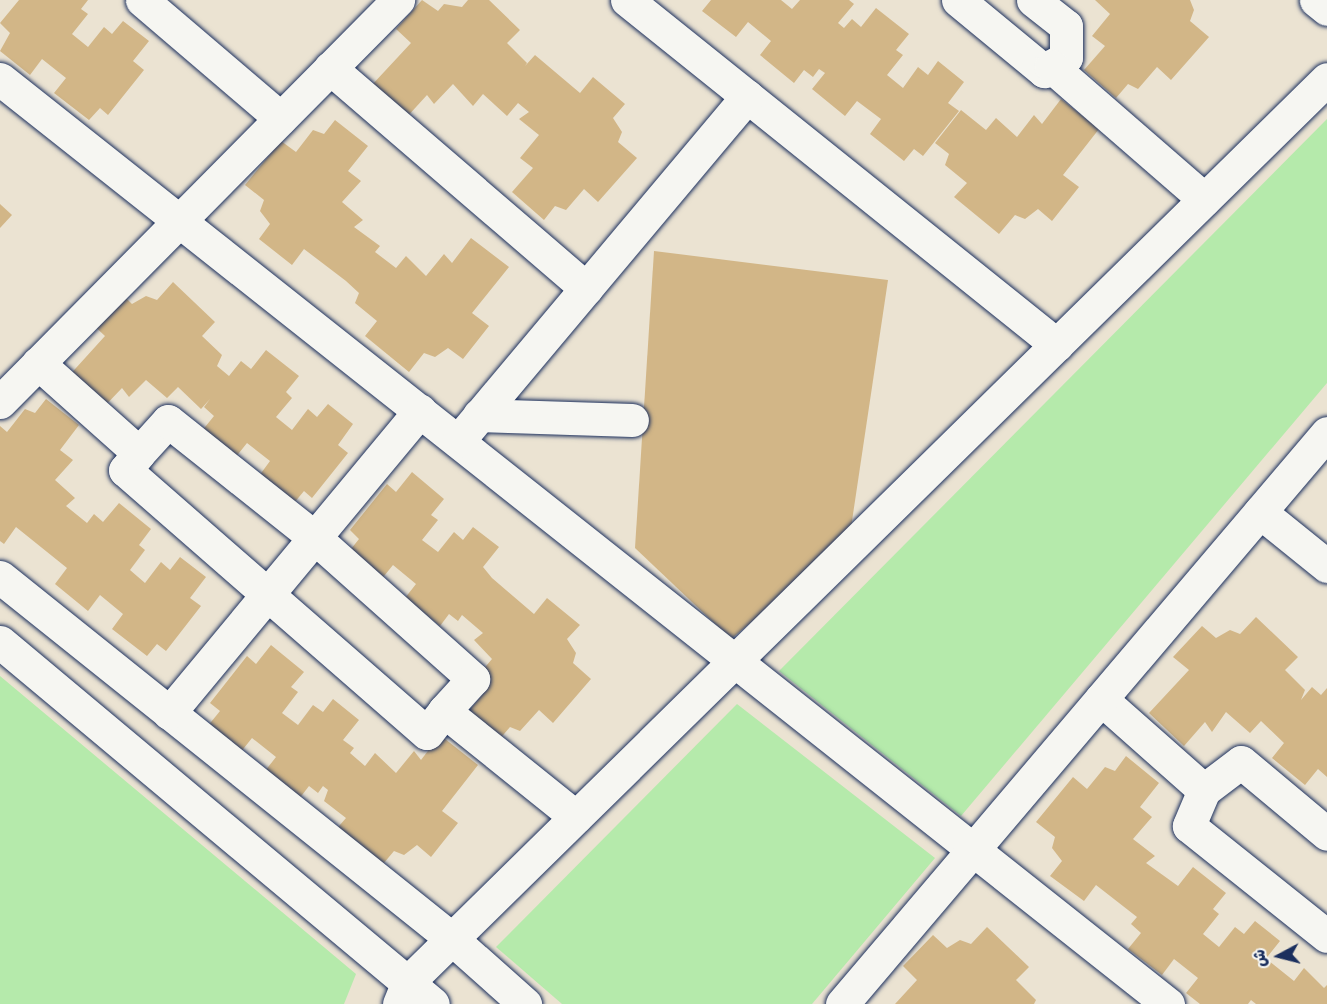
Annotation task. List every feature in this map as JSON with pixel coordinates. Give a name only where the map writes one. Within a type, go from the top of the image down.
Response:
[{"type":"street","points":[[142,0],[280,118]]},
{"type":"street","points":[[0,402],[398,0]]},
{"type":"street","points":[[627,0],[1057,345]]},
{"type":"street","points":[[958,0],[1044,71],[1066,57],[1066,26],[1033,0]]},
{"type":"street","points":[[1316,0],[1327,9]]},
{"type":"street","points":[[1051,66],[1204,200]]},
{"type":"street","points":[[330,68],[586,288]]},
{"type":"street","points":[[0,79],[1168,1004]]},
{"type":"street","points":[[404,993],[452,939],[1327,79]]},
{"type":"street","points":[[458,441],[747,96]]},
{"type":"street","points":[[38,363],[139,453]]},
{"type":"street","points":[[169,713],[420,411]]},
{"type":"street","points":[[480,415],[632,420]]},
{"type":"street","points":[[168,421],[315,538],[473,679],[427,733],[124,470],[139,453],[168,421]]},
{"type":"street","points":[[843,1004],[1327,433]]},
{"type":"street","points":[[1260,512],[1327,566]]},
{"type":"street","points":[[0,577],[452,939],[525,1004]]},
{"type":"street","points":[[0,642],[404,993],[433,1004]]},
{"type":"street","points":[[1101,699],[1204,790]]},
{"type":"street","points":[[444,711],[576,817]]},
{"type":"street","points":[[1327,834],[1241,762],[1204,790],[1189,826],[1327,936]]},
{"type":"green space","points":[[1327,119],[1327,383],[961,816],[779,671]]},
{"type":"green space","points":[[0,676],[356,974],[344,1004],[0,1004]]},
{"type":"green space","points":[[737,704],[935,858],[812,1004],[562,1004],[496,947]]},
{"type":"building","points":[[19,0],[88,0],[81,9],[88,14],[72,34],[88,47],[104,27],[112,34],[123,21],[149,41],[133,61],[144,70],[108,115],[100,108],[89,120],[54,93],[66,78],[42,59],[30,75],[0,51],[10,33],[0,23]]},
{"type":"building","points":[[422,0],[438,11],[444,4],[462,7],[468,0],[489,0],[520,30],[507,43],[527,63],[525,66],[535,55],[580,93],[593,77],[625,104],[613,118],[622,132],[618,142],[637,158],[598,202],[584,189],[566,210],[555,206],[544,220],[512,192],[533,168],[520,158],[539,135],[519,119],[529,112],[518,103],[507,116],[483,94],[473,106],[453,84],[434,104],[427,95],[406,118],[371,86],[411,43],[396,29]]},
{"type":"building","points":[[711,0],[781,0],[792,9],[800,0],[849,0],[854,4],[838,23],[844,28],[852,19],[861,27],[876,8],[909,34],[896,50],[903,55],[887,75],[903,88],[918,67],[928,75],[938,61],[964,82],[948,103],[959,111],[923,156],[914,149],[904,161],[870,134],[881,119],[857,101],[845,116],[812,89],[825,73],[819,69],[813,77],[804,70],[794,83],[760,55],[771,41],[748,22],[736,37],[702,11]]},
{"type":"building","points":[[1095,0],[1190,0],[1194,10],[1190,21],[1209,37],[1171,80],[1157,67],[1138,89],[1128,84],[1116,98],[1084,70],[1105,46],[1092,36],[1110,14]]},
{"type":"building","points":[[1061,99],[1099,129],[1063,175],[1079,187],[1052,221],[1038,209],[1025,219],[1015,215],[999,234],[954,197],[967,183],[945,165],[949,154],[935,143],[961,110],[986,130],[996,118],[1017,137],[1034,115],[1042,124]]},
{"type":"building","points":[[335,120],[368,146],[348,171],[361,181],[342,202],[363,220],[354,227],[380,246],[375,252],[396,268],[406,256],[426,276],[444,254],[452,263],[471,238],[509,267],[472,313],[489,326],[463,359],[448,348],[435,357],[424,353],[409,372],[365,336],[377,321],[355,303],[359,293],[346,281],[304,249],[292,265],[259,239],[270,224],[260,211],[264,200],[245,185],[281,141],[296,152],[313,130],[324,134]]},
{"type":"building","points":[[0,204],[12,215],[0,228]]},
{"type":"building","points":[[654,251],[888,280],[849,541],[731,639],[635,548]]},
{"type":"building","points":[[173,282],[215,322],[202,336],[222,355],[217,366],[229,376],[241,361],[251,369],[266,350],[299,376],[286,392],[292,398],[276,417],[292,430],[308,409],[317,417],[328,404],[353,424],[338,445],[348,453],[312,498],[304,491],[294,503],[259,476],[270,461],[247,443],[235,458],[201,432],[214,416],[204,407],[210,399],[201,409],[178,387],[167,398],[146,380],[129,397],[122,388],[100,411],[66,379],[105,336],[90,322],[119,291],[132,304],[146,296],[157,300]]},
{"type":"building","points":[[46,399],[79,425],[60,450],[73,460],[55,480],[75,498],[66,506],[87,523],[94,514],[103,522],[119,503],[151,529],[139,545],[145,550],[130,570],[145,583],[161,562],[170,570],[180,557],[206,577],[190,598],[201,606],[166,651],[157,644],[147,656],[112,629],[123,614],[100,595],[88,611],[55,584],[67,568],[16,527],[4,544],[0,541],[0,426],[7,432],[25,409],[35,413]]},
{"type":"building","points":[[412,472],[444,499],[431,515],[438,520],[422,540],[438,552],[454,532],[463,540],[473,527],[499,547],[483,567],[492,578],[534,614],[547,598],[580,625],[567,639],[576,653],[573,663],[591,679],[553,723],[539,710],[520,731],[510,727],[498,741],[466,714],[487,689],[475,679],[492,659],[474,640],[483,633],[462,615],[458,621],[449,614],[440,626],[405,598],[416,584],[393,565],[380,581],[347,554],[359,539],[350,530],[387,484],[396,492]]},
{"type":"building","points":[[1256,617],[1298,657],[1285,670],[1305,690],[1301,700],[1312,687],[1321,695],[1327,688],[1327,777],[1318,769],[1305,785],[1272,758],[1284,743],[1261,721],[1250,733],[1226,712],[1212,732],[1205,722],[1184,746],[1149,713],[1189,670],[1173,657],[1202,626],[1216,638],[1230,630],[1240,634]]},
{"type":"building","points":[[271,645],[304,672],[291,687],[298,692],[282,713],[298,725],[313,705],[323,712],[333,699],[359,720],[343,740],[354,748],[350,753],[365,766],[375,753],[396,773],[414,751],[421,760],[440,735],[478,765],[442,811],[458,823],[431,857],[417,845],[404,855],[394,851],[378,870],[333,833],[346,818],[324,801],[328,790],[323,786],[318,793],[309,786],[299,799],[265,771],[276,757],[252,738],[240,753],[207,727],[220,711],[210,703],[247,656],[256,664]]},
{"type":"building","points":[[1126,756],[1159,783],[1140,807],[1152,817],[1133,839],[1155,856],[1146,863],[1178,886],[1193,867],[1226,893],[1213,909],[1219,914],[1203,934],[1219,947],[1235,927],[1244,934],[1255,921],[1280,941],[1264,961],[1269,961],[1294,981],[1304,968],[1324,988],[1327,985],[1327,1004],[1256,1004],[1251,1000],[1248,1004],[1200,1004],[1186,993],[1198,978],[1174,959],[1162,975],[1128,949],[1141,933],[1131,924],[1137,917],[1096,885],[1084,901],[1050,876],[1062,861],[1052,848],[1055,837],[1036,822],[1073,777],[1087,789],[1105,767],[1115,771]]},
{"type":"building","points":[[987,927],[1029,967],[1016,980],[1036,1000],[1034,1004],[895,1004],[917,980],[903,966],[933,935],[947,948],[960,940],[971,944]]}]
